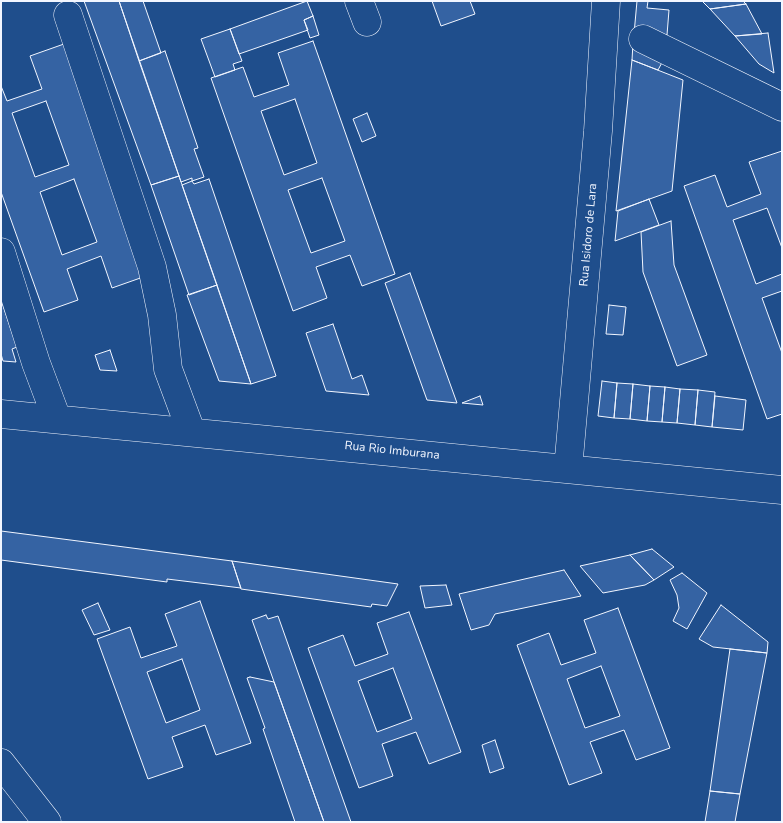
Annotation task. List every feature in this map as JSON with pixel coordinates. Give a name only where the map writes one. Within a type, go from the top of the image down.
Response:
[{"type":"street","points":[[606,10],[638,37],[782,107]]},
{"type":"street","name":"Rua Isidoro de Lara","points":[[568,469],[606,10]]},
{"type":"street","points":[[68,15],[152,267],[162,315],[168,369],[191,432]]},
{"type":"street","points":[[1,252],[36,363],[57,419]]},
{"type":"street","name":"Rua Rio Imburana","points":[[1,414],[782,490]]},
{"type":"street","points":[[1,764],[47,822]]},
{"type":"building","points":[[84,1],[119,1],[179,176],[151,185]]},
{"type":"building","points":[[119,1],[143,1],[161,53],[139,61]]},
{"type":"building","points":[[307,1],[313,16],[304,20],[308,30],[239,54],[230,29]]},
{"type":"building","points":[[432,1],[470,1],[475,14],[441,26]]},
{"type":"building","points":[[637,1],[648,1],[647,8],[669,10],[667,35],[643,32],[634,34]]},
{"type":"building","points":[[702,1],[743,1],[746,4],[710,9]]},
{"type":"building","points":[[746,4],[762,34],[735,36],[710,9]]},
{"type":"building","points":[[313,16],[319,35],[310,38],[304,20]]},
{"type":"building","points":[[230,29],[242,61],[233,64],[235,70],[215,77],[201,39]]},
{"type":"building","points":[[768,33],[774,73],[759,64],[735,36]]},
{"type":"building","points":[[313,41],[395,274],[362,286],[350,255],[316,267],[327,298],[293,311],[211,78],[243,67],[254,97],[289,85],[278,53]],"holes":[[[295,99],[317,163],[284,175],[261,111]],[[322,178],[345,241],[311,253],[288,190]]]},
{"type":"building","points":[[633,43],[665,57],[658,70],[632,60]]},
{"type":"building","points":[[64,44],[146,276],[112,288],[101,256],[67,269],[78,300],[44,312],[1,192],[1,86],[7,101],[42,89],[30,56]],"holes":[[[46,101],[69,165],[35,177],[12,113]],[[74,179],[97,242],[62,255],[40,192]]]},
{"type":"building","points":[[165,51],[198,148],[194,149],[204,177],[192,181],[192,178],[181,182],[139,61]]},
{"type":"building","points":[[632,60],[683,80],[672,191],[616,211]]},
{"type":"building","points":[[367,113],[376,136],[362,142],[353,119]]},
{"type":"building","points":[[782,151],[782,248],[767,208],[733,220],[756,284],[782,274],[782,291],[762,298],[782,353],[782,414],[767,419],[684,186],[715,175],[727,207],[761,194],[749,162]]},
{"type":"building","points":[[179,176],[217,285],[189,295],[151,185]]},
{"type":"building","points":[[209,179],[276,376],[251,384],[182,185],[192,181],[194,184]]},
{"type":"building","points":[[649,199],[659,225],[615,241],[618,211]]},
{"type":"building","points":[[671,221],[674,265],[707,355],[677,366],[643,272],[641,232]]},
{"type":"building","points":[[410,273],[457,403],[427,400],[385,283]]},
{"type":"building","points":[[217,285],[251,384],[219,381],[187,295]]},
{"type":"building","points":[[1,300],[17,347],[12,349],[16,362],[3,361],[1,354]]},
{"type":"building","points":[[609,305],[626,307],[623,335],[606,334]]},
{"type":"building","points":[[333,324],[352,379],[362,375],[369,395],[326,391],[306,333]]},
{"type":"building","points":[[110,350],[117,371],[100,370],[95,355]]},
{"type":"building","points":[[602,381],[617,383],[614,418],[598,416]]},
{"type":"building","points":[[617,383],[633,384],[630,419],[614,418]]},
{"type":"building","points":[[633,384],[650,386],[647,421],[630,419]]},
{"type":"building","points":[[650,386],[665,387],[662,422],[647,421]]},
{"type":"building","points":[[665,387],[680,389],[677,423],[662,422]]},
{"type":"building","points":[[680,389],[698,390],[695,425],[677,423]]},
{"type":"building","points":[[698,390],[715,392],[712,427],[695,425]]},
{"type":"building","points":[[480,396],[483,405],[462,403]]},
{"type":"building","points":[[715,396],[746,400],[743,430],[712,427]]},
{"type":"building","points":[[1,531],[232,561],[241,588],[167,579],[167,582],[1,560]]},
{"type":"building","points":[[652,549],[674,567],[654,580],[630,555]]},
{"type":"building","points":[[630,555],[654,580],[645,585],[603,593],[580,566]]},
{"type":"building","points":[[232,561],[398,584],[387,606],[372,604],[371,607],[241,589]]},
{"type":"building","points":[[564,570],[581,596],[495,614],[489,625],[471,630],[459,594]]},
{"type":"building","points":[[682,573],[707,593],[687,629],[673,621],[679,608],[677,595],[670,580]]},
{"type":"building","points":[[446,585],[452,605],[425,608],[420,586]]},
{"type":"building","points":[[200,601],[251,743],[216,755],[205,725],[172,737],[183,767],[148,779],[97,639],[130,627],[141,658],[177,646],[165,614]],"holes":[[[182,659],[200,710],[166,723],[147,672]]]},
{"type":"building","points":[[98,603],[110,630],[94,635],[82,610]]},
{"type":"building","points":[[721,605],[768,642],[767,653],[713,647],[699,639]]},
{"type":"building","points":[[618,608],[670,748],[636,760],[624,730],[590,742],[602,773],[569,785],[517,645],[549,633],[561,665],[596,653],[584,620]],"holes":[[[601,666],[620,716],[585,728],[567,679]]]},
{"type":"building","points":[[409,612],[461,752],[429,764],[416,732],[382,744],[393,776],[359,788],[308,648],[343,635],[355,666],[388,654],[377,623]],"holes":[[[393,668],[412,719],[377,732],[358,681]]]},
{"type":"building","points":[[266,615],[268,619],[278,616],[351,822],[324,822],[252,620]]},
{"type":"building","points":[[730,649],[767,653],[740,794],[710,791]]},
{"type":"building","points":[[247,678],[274,682],[324,822],[295,822]]},
{"type":"building","points":[[495,740],[504,768],[490,773],[482,745]]},
{"type":"building","points":[[710,791],[740,794],[735,822],[705,822]]}]
